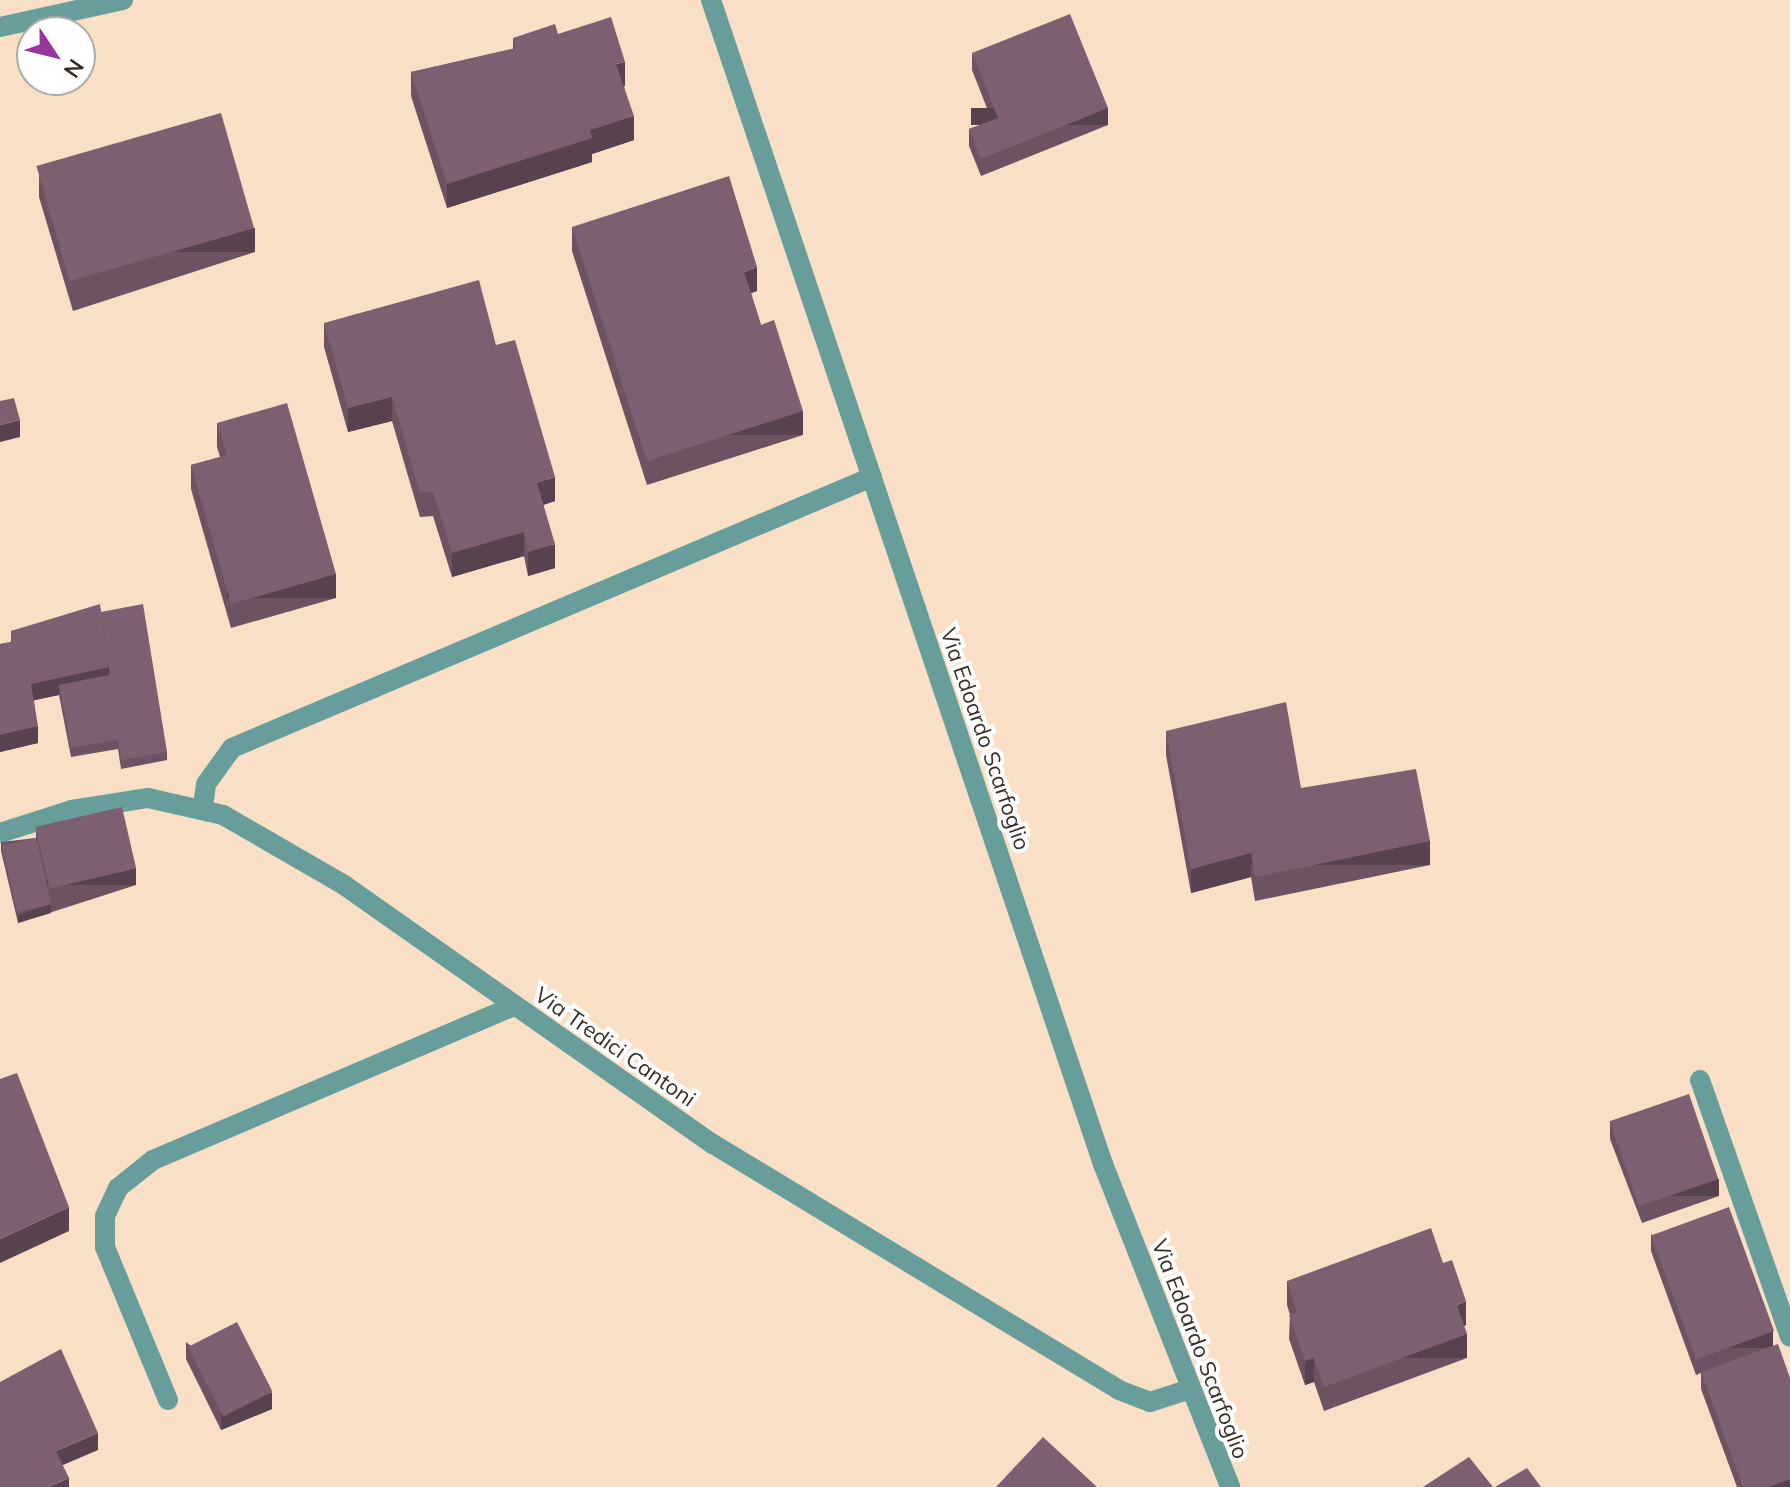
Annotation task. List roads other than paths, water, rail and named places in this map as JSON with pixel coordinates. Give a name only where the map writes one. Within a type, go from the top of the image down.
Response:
[{"type":"street","points":[[0,27],[123,0]]},
{"type":"street","name":"Via Edoardo Scarfoglio","points":[[711,0],[1103,1164],[1188,1390],[1230,1487]]},
{"type":"street","points":[[203,806],[206,784],[232,748],[872,477]]},
{"type":"street","name":"Via Tredici Cantoni","points":[[0,833],[72,810],[148,798],[203,806],[319,868],[713,1144],[1128,1395],[1159,1402],[1188,1390]]},
{"type":"street","points":[[168,1400],[105,1247],[105,1216],[118,1188],[153,1160],[514,1006]]},
{"type":"street","points":[[1700,1080],[1790,1337]]}]
